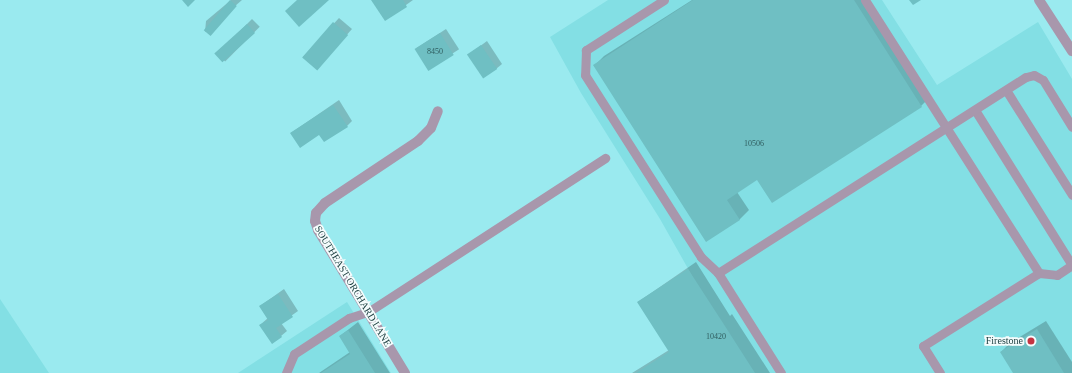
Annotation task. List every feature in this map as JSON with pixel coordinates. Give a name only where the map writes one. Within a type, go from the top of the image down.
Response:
[{"type":"street","points":[[1039,0],[1070,45]]},
{"type":"street","name":"SOUTHEAST ORCHARD LANE","points":[[405,373],[318,230],[315,221],[316,213],[325,203],[418,141],[431,128],[438,111]]},
{"type":"lane","points":[[664,0],[586,50],[585,75],[701,257],[718,273],[781,373]]},
{"type":"lane","points":[[865,0],[1039,273]]},
{"type":"lane","points":[[718,273],[1026,77],[1034,75],[1043,80],[1072,127]]},
{"type":"lane","points":[[1006,90],[1072,195]]},
{"type":"lane","points":[[938,372],[923,346],[1039,273],[1057,275],[1072,265],[975,110]]},
{"type":"lane","points":[[286,373],[294,354],[349,318],[368,312],[604,158]]},
{"type":"shaded area","points":[[608,0],[882,0],[937,85],[1038,22],[1072,79],[1072,373],[747,373],[660,219],[581,93],[550,37]]},
{"type":"shaded area","points":[[0,299],[49,373],[0,373]]},
{"type":"shaded area","points":[[347,302],[391,373],[238,373]]},
{"type":"building","points":[[182,0],[195,0],[188,7]]},
{"type":"building","points":[[230,0],[237,6],[211,36],[204,30]]},
{"type":"building","points":[[297,0],[329,0],[299,27],[285,11]]},
{"type":"building","points":[[371,0],[403,0],[407,7],[385,21]]},
{"type":"building","points":[[693,0],[854,0],[922,107],[772,203],[757,180],[727,200],[740,220],[706,242],[593,65]]},
{"type":"building","points":[[909,0],[921,0],[913,5]]},
{"type":"building","points":[[333,22],[348,35],[317,71],[302,57]]},
{"type":"building","points":[[247,24],[255,33],[222,62],[214,53]]},
{"type":"building","points":[[440,33],[454,55],[428,71],[415,49]]},
{"type":"building","points":[[481,45],[497,69],[483,79],[467,55]]},
{"type":"building","points":[[333,105],[348,127],[324,142],[319,135],[300,148],[290,133]]},
{"type":"building","points":[[688,269],[755,373],[636,373],[669,352],[637,302]]},
{"type":"building","points":[[278,294],[293,317],[276,328],[282,337],[272,344],[259,325],[268,320],[259,306]]},
{"type":"building","name":"Firestone","points":[[1037,329],[1064,373],[1013,373],[1000,352]]},
{"type":"building","points":[[348,330],[375,373],[321,373],[350,354],[339,336]]},
{"type":"place","name":"Firestone","points":[[1031,341]]}]
